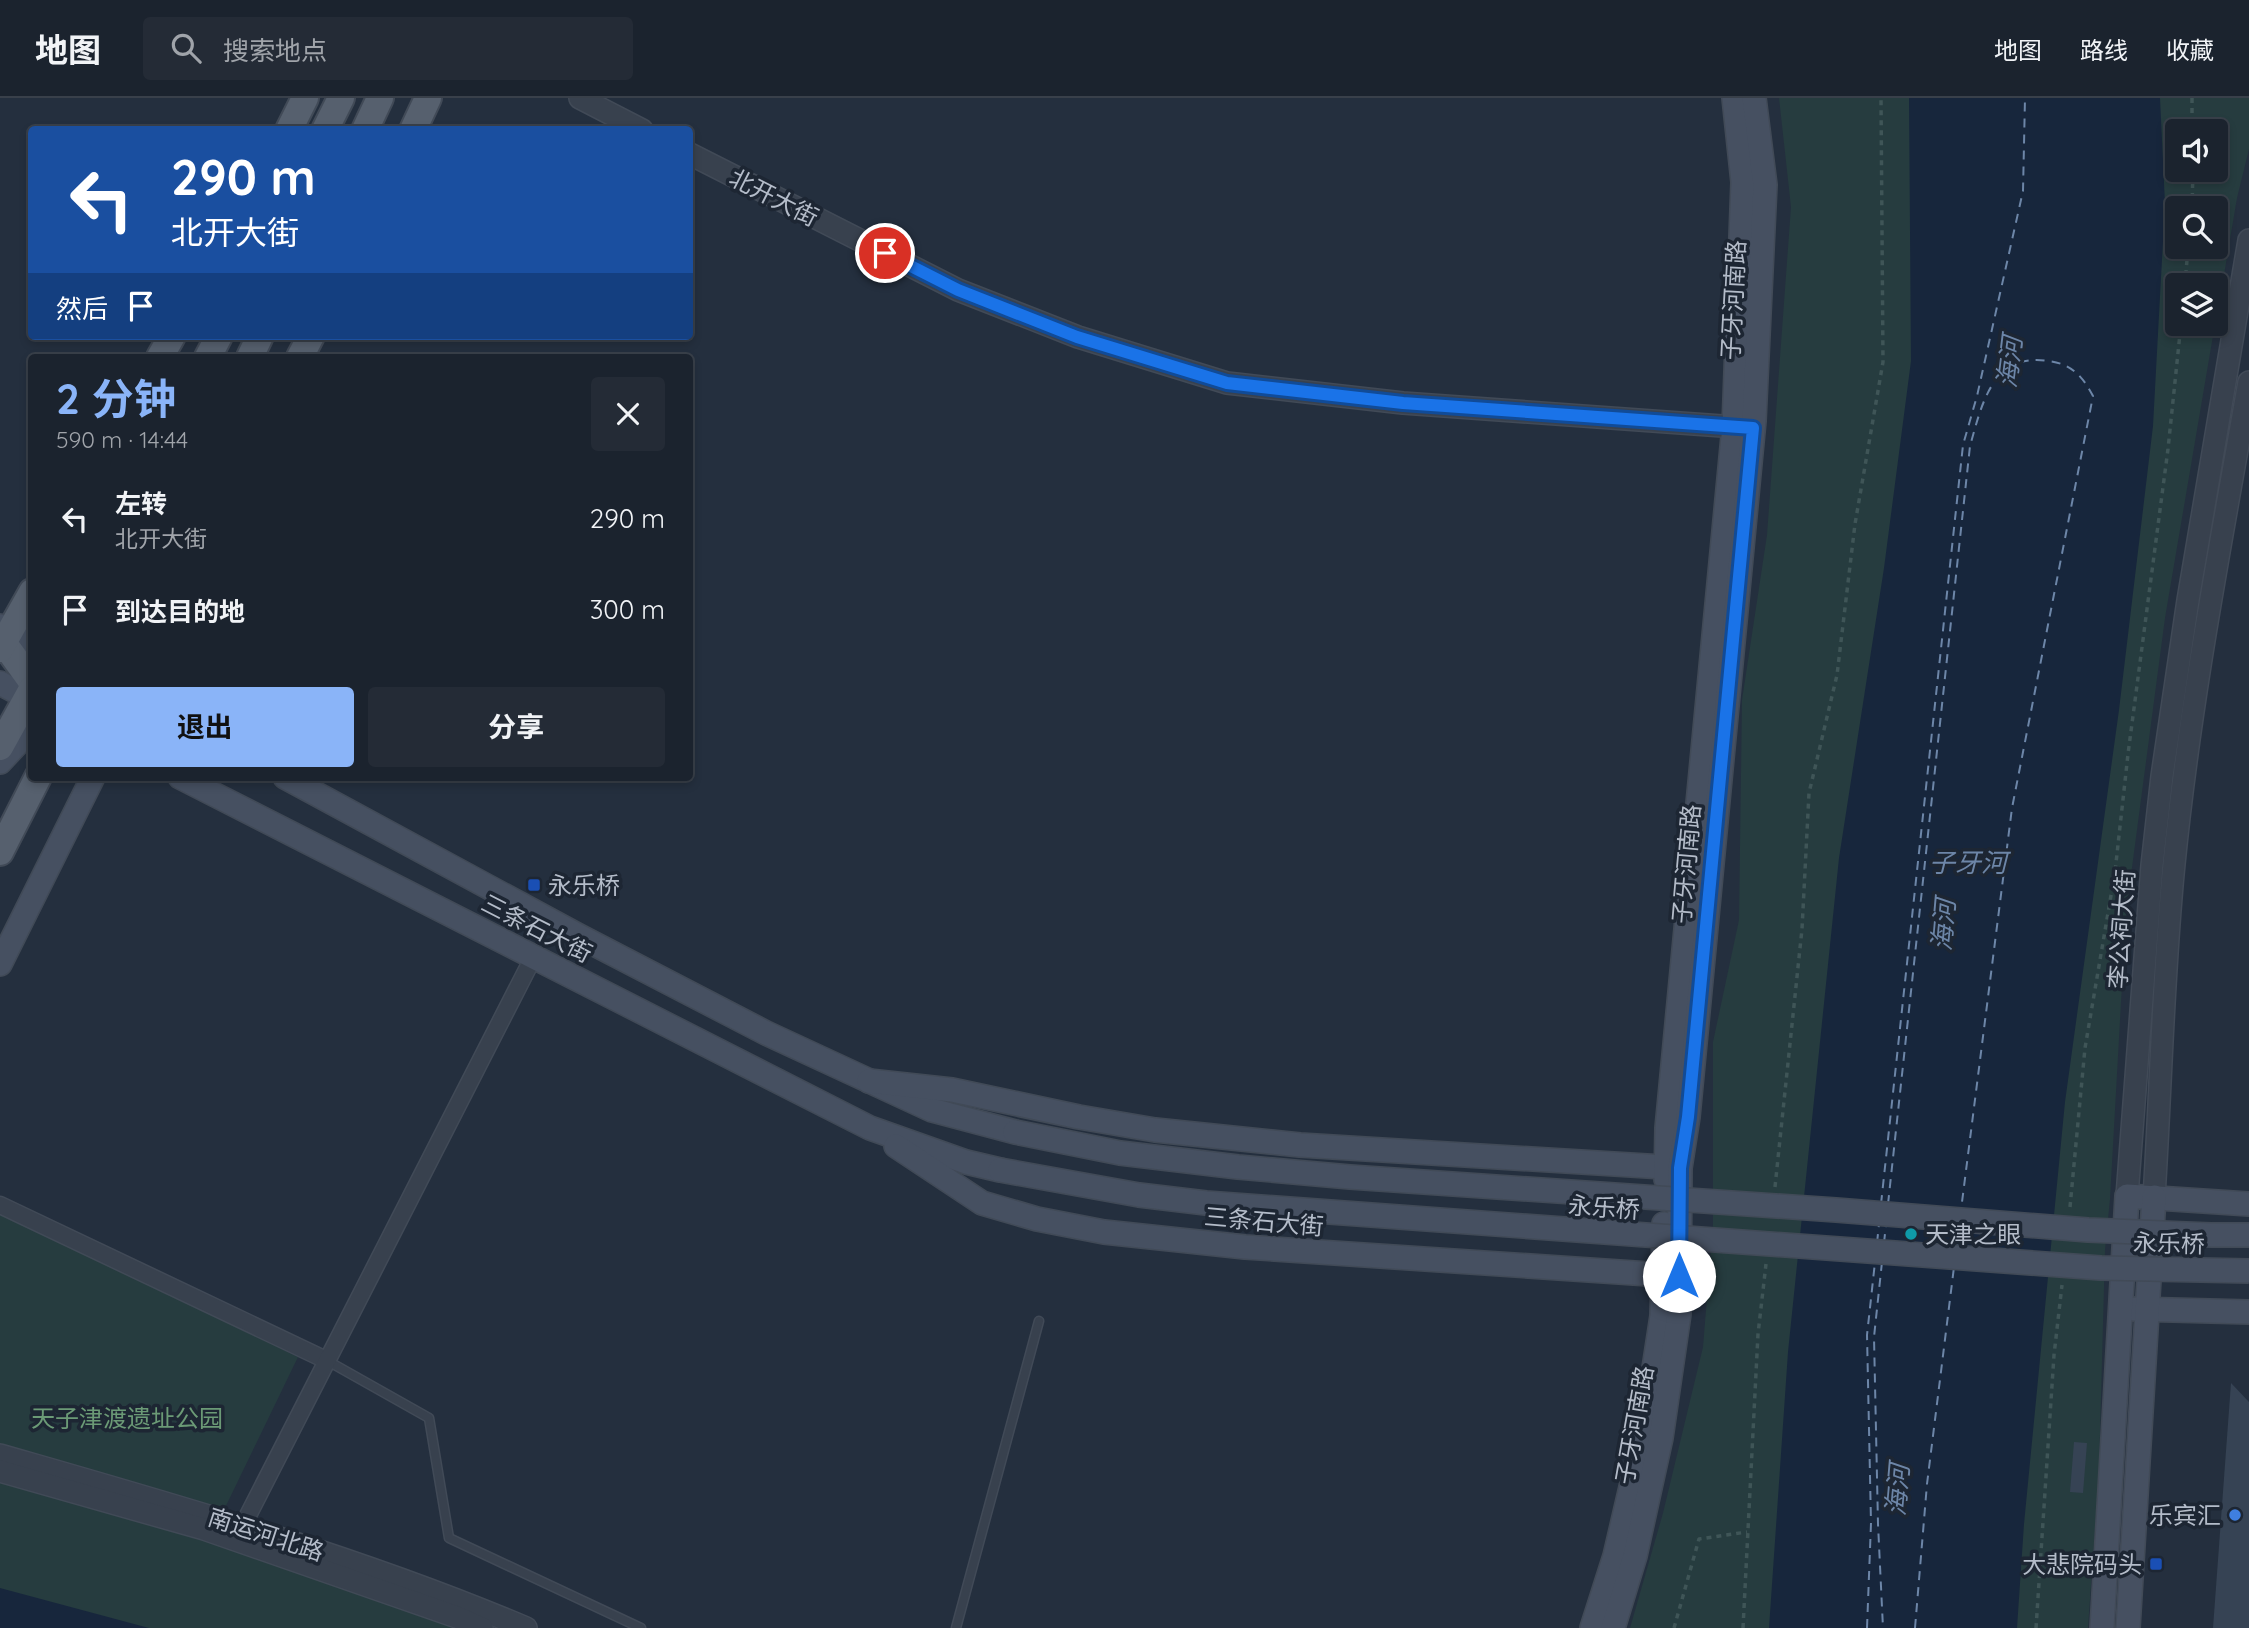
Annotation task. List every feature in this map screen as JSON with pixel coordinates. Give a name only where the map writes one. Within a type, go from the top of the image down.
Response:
[{"type":"main road","points":[[291,126],[305,98]]},
{"type":"main road","points":[[327,126],[341,98]]},
{"type":"main road","points":[[367,126],[380,98]]},
{"type":"main road","points":[[415,126],[428,98]]},
{"type":"main road","name":"子牙河南路","points":[[1734,98],[1743,182],[1744,427]]},
{"type":"main road","name":"子牙河南路","points":[[1592,1628],[1615,1556],[1645,1427],[1671,1276],[1673,1167],[1689,1103],[1765,185],[1754,98]]},
{"type":"main road","points":[[13,624],[28,684]]},
{"type":"main road","points":[[0,682],[28,691]]},
{"type":"main road","points":[[0,747],[28,696]]},
{"type":"main road","points":[[0,762],[28,732]]},
{"type":"main road","points":[[22,810],[29,781]]},
{"type":"main road","points":[[0,852],[36,781]]},
{"type":"main road","points":[[22,810],[43,781]]},
{"type":"main road","points":[[0,964],[91,781]]},
{"type":"main road","name":"三条石大街","points":[[188,781],[870,1128],[982,1203],[1037,1219],[1104,1232],[1245,1247],[1671,1276]]},
{"type":"main road","name":"三条石大街","points":[[292,781],[766,1033],[932,1110],[1015,1132]]},
{"type":"main road","name":"三条石大街","points":[[869,1081],[952,1090],[1155,1130],[1300,1145],[1673,1167]]},
{"type":"main road","name":"三条石大街","points":[[870,1128],[966,1162],[1000,1170]]},
{"type":"main road","name":"永乐桥","points":[[1015,1132],[1120,1153],[1350,1177],[2088,1230],[2249,1234]]},
{"type":"main road","name":"永乐桥","points":[[1000,1170],[1139,1195],[1325,1213],[2101,1268],[2249,1271]]},
{"type":"main road","points":[[2127,1196],[2249,1204]]},
{"type":"main road","name":"李公祠大街","points":[[2102,1628],[2127,1196]]},
{"type":"main road","name":"李公祠大街","points":[[2128,1628],[2154,1197]]},
{"type":"main road","name":"子牙河南路","points":[[1613,1628],[1634,1556],[1661,1438],[1679,1314],[1671,1276]]},
{"type":"main road","points":[[2121,1308],[2249,1312]]},
{"type":"street","points":[[580,98],[634,126]]},
{"type":"street","name":"北开大街","points":[[693,156],[958,290],[1077,337],[1227,383],[1403,403],[1744,427]]},
{"type":"street","name":"李公祠大街","points":[[2127,1196],[2152,864],[2162,776],[2188,600],[2249,240]]},
{"type":"street","name":"李公祠大街","points":[[2154,1197],[2174,866],[2183,784],[2202,652],[2249,382]]},
{"type":"street","points":[[239,1532],[534,956]]},
{"type":"street","points":[[0,1205],[326,1360]]},
{"type":"street","name":"南运河北路","points":[[0,1455],[473,1605],[526,1628]]},
{"type":"street","name":"南运河北路","points":[[0,1471],[239,1532],[482,1628]]},
{"type":"lane","points":[[956,1628],[1040,1321]]},
{"type":"lane","points":[[326,1360],[429,1418],[449,1538],[641,1628]]},
{"type":"path","points":[[1775,1187],[1802,929],[1809,793],[1837,675],[1855,524],[1883,362],[1881,98]]},
{"type":"path","points":[[2192,98],[2193,119]]},
{"type":"path","points":[[2070,1208],[2085,1048],[2115,872],[2180,336]]},
{"type":"path","points":[[1743,1628],[1758,1334],[1767,1254]]},
{"type":"path","points":[[2036,1628],[2054,1355],[2063,1275]]},
{"type":"path","points":[[1674,1628],[1699,1539],[1747,1532]]},
{"type":"green space","name":"子牙河","points":[[1779,98],[2249,98],[2249,149],[2228,251],[2228,196],[2165,196],[2165,259],[2227,259],[2224,273],[2165,273],[2165,336],[2213,336],[2165,618],[2126,913],[2105,1250],[2099,1472],[2088,1628],[1630,1628],[1663,1513],[1703,1347],[1713,1224],[1713,1042],[1739,920],[1742,700],[1767,535],[1791,207]]},
{"type":"green space","name":"天子津渡遗址公园","points":[[0,1212],[298,1357],[209,1541],[454,1628],[0,1628]]},
{"type":"water","name":"子牙河","points":[[1909,98],[2160,98],[2165,204],[2153,426],[2119,710],[2065,1102],[2024,1524],[2017,1628],[1769,1628],[1788,1352],[1839,858],[1884,568],[1911,361]]},
{"type":"water","points":[[0,1588],[149,1628],[0,1628]]},
{"type":"building","name":"乐宾汇","points":[[2231,1383],[2249,1402],[2249,1628],[2213,1628]]},
{"type":"building","points":[[2074,1442],[2087,1443],[2083,1493],[2070,1492]]},
{"type":"ferry route","points":[[1881,1204],[1963,445],[1977,396],[2023,191],[2025,98]]},
{"type":"ferry route","points":[[1888,1204],[1970,446],[1985,398],[2002,373],[2014,365],[2030,360],[2049,361],[2076,372],[2093,396],[2012,808],[1961,1210]]},
{"type":"ferry route","points":[[1877,1243],[1879,1224]]},
{"type":"ferry route","points":[[1884,1243],[1886,1224]]},
{"type":"ferry route","points":[[1957,1248],[1959,1229]]},
{"type":"ferry route","points":[[1867,1628],[1871,1523],[1867,1335],[1875,1262]]},
{"type":"ferry route","points":[[1882,1262],[1874,1337],[1883,1628]]},
{"type":"ferry route","points":[[1915,1628],[1927,1484],[1954,1267]]},
{"type":"place","name":"永乐桥","points":[[534,885]]},
{"type":"place","name":"天津之眼","points":[[1911,1234]]},
{"type":"place","name":"乐宾汇","points":[[2235,1515]]},
{"type":"place","name":"大悲院码头","points":[[2156,1564]]},
{"type":"route","points":[[885,253],[958,290],[1077,337],[1227,383],[1403,403],[1753,428],[1688,1117],[1680,1168],[1679,1276]]},
{"type":"water label","name":"海河","points":[[2009,362]]},
{"type":"water label","name":"海河","points":[[1943,925]]},
{"type":"water label","name":"海河","points":[[1897,1490]]}]
